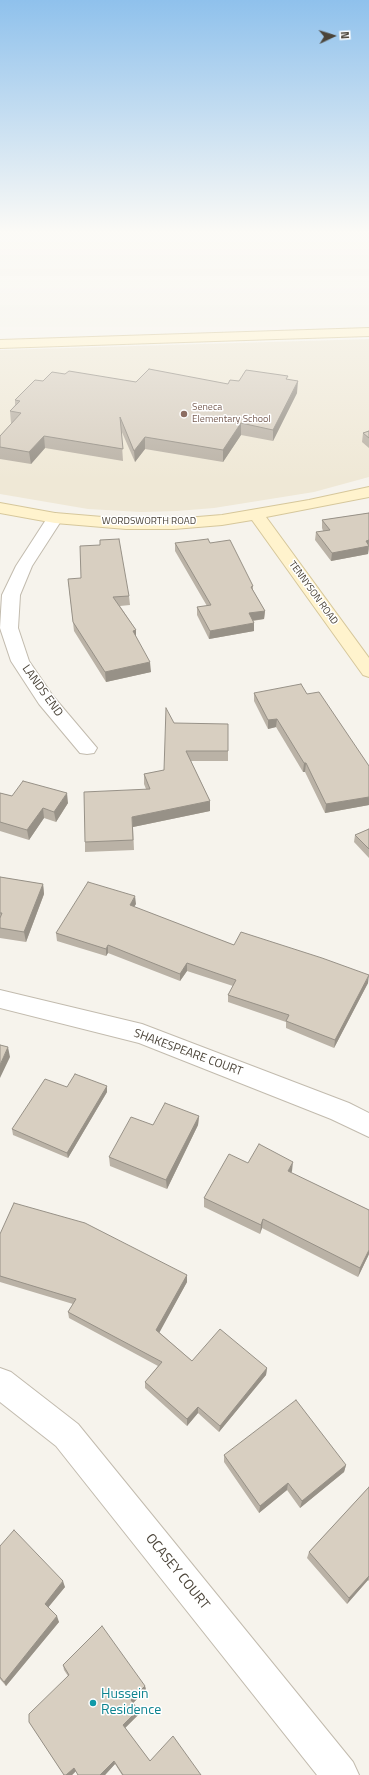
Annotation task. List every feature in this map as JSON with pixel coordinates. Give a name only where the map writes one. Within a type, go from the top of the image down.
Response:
[{"type":"street","points":[[0,344],[369,332]]},
{"type":"street","name":"WORDSWORTH ROAD","points":[[0,508],[55,518],[126,524],[174,524],[222,520],[309,505],[369,492]]},
{"type":"street","name":"TENNYSON ROAD","points":[[256,514],[369,671]]},
{"type":"street","name":"LANDS END","points":[[55,518],[24,566],[11,595],[9,628],[20,661],[46,700],[87,748]]},
{"type":"street","name":"SHAKESPEARE COURT","points":[[0,998],[142,1034],[340,1111],[369,1126]]},
{"type":"street","name":"OCASEY COURT","points":[[0,1384],[67,1435],[340,1775]]},
{"type":"shaded area","name":"Seneca Elementary School","points":[[369,339],[369,477],[314,492],[214,508],[177,511],[141,512],[88,509],[0,494],[0,350]]},
{"type":"building","points":[[149,369],[228,384],[230,380],[239,381],[246,370],[288,376],[286,379],[298,381],[273,430],[241,423],[223,450],[145,437],[134,451],[120,417],[123,449],[44,436],[29,452],[0,447],[0,436],[21,413],[10,411],[20,401],[15,400],[35,380],[43,381],[52,372],[65,374],[69,371],[136,382]]},
{"type":"building","points":[[369,431],[369,438],[363,433]]},
{"type":"building","points":[[369,513],[369,540],[366,541],[369,546],[332,553],[316,532],[330,530],[322,520]]},
{"type":"building","points":[[119,539],[129,596],[113,597],[136,630],[133,631],[150,662],[105,672],[73,622],[68,579],[81,578],[80,546],[100,545],[100,540]]},
{"type":"building","points":[[208,539],[210,543],[230,540],[253,586],[251,587],[265,611],[249,613],[254,623],[210,631],[197,607],[211,605],[175,543]]},
{"type":"building","points":[[301,684],[307,694],[319,692],[369,766],[369,797],[326,804],[306,763],[304,763],[277,719],[268,720],[254,693]]},
{"type":"building","points":[[166,708],[174,723],[228,724],[228,751],[186,751],[210,801],[132,817],[133,840],[85,842],[84,792],[150,789],[144,774],[164,770]]},
{"type":"building","points":[[23,781],[67,793],[54,812],[43,808],[27,830],[0,822],[0,793],[12,796]]},
{"type":"building","points":[[369,829],[369,849],[355,835]]},
{"type":"building","points":[[0,877],[43,884],[24,932],[0,928],[0,918],[2,913],[0,913]]},
{"type":"building","points":[[88,882],[135,896],[130,905],[234,945],[241,932],[369,975],[335,1040],[286,1021],[289,1015],[228,995],[236,980],[187,963],[180,974],[108,945],[106,949],[56,933]]},
{"type":"building","points":[[0,1045],[8,1047],[0,1065]]},
{"type":"building","points":[[75,1074],[107,1086],[67,1153],[12,1129],[45,1079],[67,1087]]},
{"type":"building","points":[[165,1103],[199,1116],[166,1180],[109,1157],[131,1117],[153,1125]]},
{"type":"building","points":[[259,1144],[293,1162],[288,1171],[369,1210],[369,1250],[360,1268],[263,1219],[261,1225],[204,1198],[229,1154],[248,1163]]},
{"type":"building","points":[[14,1203],[85,1223],[187,1275],[156,1330],[192,1361],[220,1329],[267,1368],[220,1426],[198,1407],[187,1419],[145,1382],[162,1362],[68,1312],[76,1299],[0,1276],[0,1234]]},
{"type":"building","points":[[296,1400],[346,1465],[302,1501],[288,1483],[260,1506],[224,1455]]},
{"type":"building","points":[[369,1487],[369,1576],[349,1598],[309,1552]]},
{"type":"building","points":[[14,1530],[63,1581],[45,1604],[57,1616],[4,1682],[0,1677],[0,1546]]},
{"type":"building","name":"Hussein Residence","points":[[102,1626],[145,1686],[131,1700],[138,1710],[123,1725],[150,1761],[173,1736],[201,1775],[123,1775],[114,1761],[100,1775],[78,1775],[74,1768],[64,1775],[29,1722],[29,1714],[69,1675],[63,1665]]},
{"type":"place","name":"Seneca Elementary School","points":[[184,414]]},
{"type":"place","name":"Hussein Residence","points":[[93,1703]]}]
